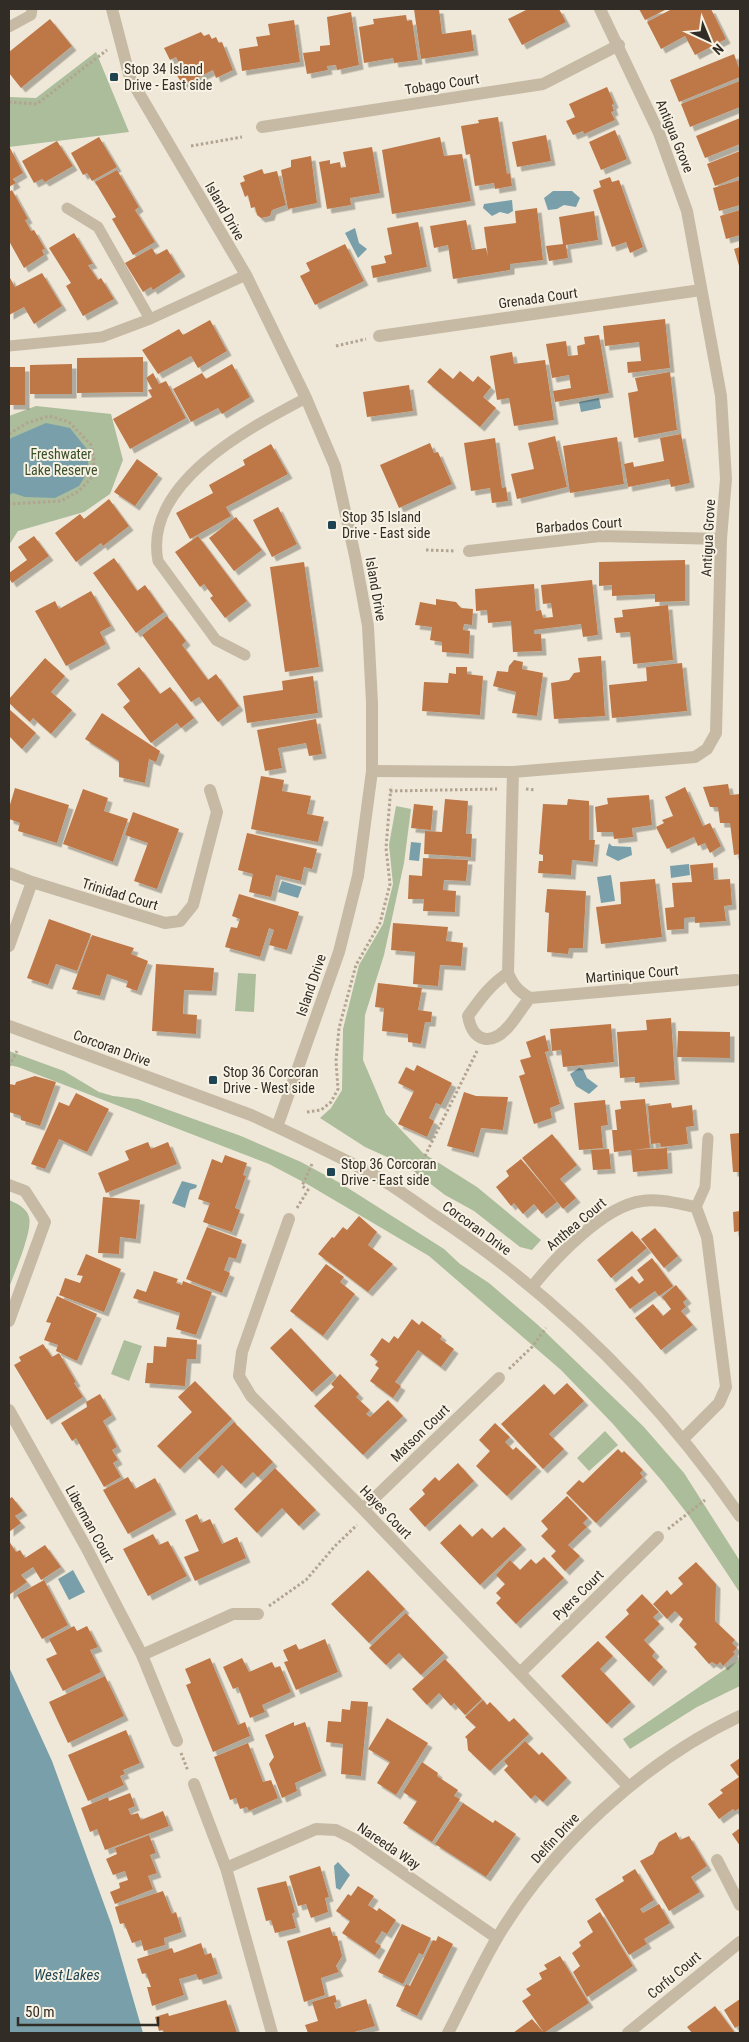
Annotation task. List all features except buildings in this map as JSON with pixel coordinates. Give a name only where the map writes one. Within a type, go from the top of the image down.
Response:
[{"type":"street","name":"Island Drive","points":[[112,9],[130,78],[246,275],[306,398],[335,466],[368,626],[372,703],[372,770],[358,876],[339,952],[277,1127]]},
{"type":"street","name":"Antigua Grove","points":[[372,770],[512,772],[695,757],[707,749],[716,733],[721,538],[726,479],[721,396],[687,211],[659,132],[619,45],[600,9]]},
{"type":"street","name":"Tobago Court","points":[[262,127],[543,84],[619,45]]},
{"type":"street","name":"Grenada Court","points":[[379,336],[701,290]]},
{"type":"street","name":"Barbados Court","points":[[469,551],[600,536],[721,538]]},
{"type":"street","points":[[508,973],[496,981],[468,1016],[471,1030],[481,1038],[491,1039],[508,1027],[530,998],[521,993],[513,984],[508,973],[512,772]]},
{"type":"street","name":"Trinidad Court","points":[[9,873],[32,882],[165,923],[180,921],[193,905],[217,812],[210,790]]},
{"type":"street","points":[[9,946],[32,882]]},
{"type":"street","name":"Martinique Court","points":[[530,998],[736,980]]},
{"type":"street","name":"Corcoran Drive","points":[[9,1026],[251,1115],[376,1176],[466,1236],[532,1287],[589,1337],[644,1393],[683,1439],[740,1516]]},
{"type":"street","points":[[9,1185],[25,1191],[46,1222],[9,1321]]},
{"type":"street","name":"Anthea Court","points":[[532,1287],[566,1249],[622,1206],[644,1200],[665,1201],[696,1207]]},
{"type":"street","points":[[683,1439],[719,1403],[726,1387],[707,1237],[696,1207]]},
{"type":"street","name":"Hayes Court","points":[[290,1219],[242,1352],[239,1376],[252,1396],[628,1786]]},
{"type":"street","name":"Matson Court","points":[[362,1509],[499,1378]]},
{"type":"street","name":"Liberman Court","points":[[9,1410],[86,1546],[142,1655],[177,1741]]},
{"type":"street","name":"Pyers Court","points":[[520,1673],[658,1537]]},
{"type":"street","points":[[142,1655],[233,1614],[258,1614]]},
{"type":"street","name":"Delfin Drive","points":[[448,2033],[497,1938],[540,1876],[628,1786],[682,1747],[740,1716]]},
{"type":"street","points":[[194,1784],[226,1868],[272,2033]]},
{"type":"street","name":"Nareeda Way","points":[[226,1868],[316,1829],[336,1830],[354,1839],[497,1938]]},
{"type":"street","points":[[717,1860],[740,1904]]},
{"type":"street","name":"Corfu Court","points":[[628,2033],[740,1942]]},
{"type":"lane","points":[[9,27],[31,15],[32,9]]},
{"type":"lane","points":[[66,208],[98,227],[150,319]]},
{"type":"lane","points":[[9,346],[102,337],[150,319],[246,275]]},
{"type":"lane","points":[[245,655],[216,640],[204,624],[158,561],[155,548],[157,535],[165,509],[187,478],[258,423],[306,398]]},
{"type":"lane","points":[[696,1207],[705,1187],[708,1138]]},
{"type":"path","points":[[9,102],[37,104],[120,40]]},
{"type":"path","points":[[191,146],[242,137]]},
{"type":"path","points":[[336,346],[379,336]]},
{"type":"path","points":[[9,434],[27,423],[49,416],[69,422],[90,445],[94,459],[93,476],[79,491],[61,501],[9,504]]},
{"type":"path","points":[[426,550],[469,551]]},
{"type":"path","points":[[307,1112],[321,1110],[331,1102],[338,1089],[336,1061],[339,1028],[356,965],[380,923],[390,884],[386,848],[392,771]]},
{"type":"path","points":[[390,791],[491,790]]},
{"type":"path","points":[[416,1174],[474,1060],[481,1038]]},
{"type":"path","points":[[9,1066],[17,1051]]},
{"type":"path","points":[[290,1219],[308,1190],[302,1186],[312,1164]]},
{"type":"path","points":[[499,1378],[532,1347],[546,1328]]},
{"type":"path","points":[[658,1537],[705,1500]]},
{"type":"path","points":[[258,1614],[306,1580],[335,1546],[358,1524],[362,1509]]},
{"type":"path","points":[[177,1741],[194,1784]]},
{"type":"green space","points":[[96,52],[129,132],[9,147],[9,97],[36,98]]},
{"type":"green space","name":"Freshwater Lake Reserve","points":[[36,406],[111,414],[123,460],[110,494],[84,512],[18,531],[9,545],[9,416]]},
{"type":"green space","points":[[396,806],[411,809],[404,863],[384,955],[365,1015],[363,1060],[386,1114],[423,1153],[477,1187],[541,1240],[532,1250],[520,1247],[474,1211],[445,1195],[407,1166],[365,1147],[320,1118],[331,1108],[342,1090],[343,1029],[359,965],[383,924],[393,884],[389,845]]},
{"type":"green space","points":[[238,973],[256,974],[254,1012],[235,1011]]},
{"type":"green space","points":[[9,1051],[64,1071],[99,1092],[138,1099],[241,1136],[301,1162],[340,1183],[444,1249],[460,1264],[489,1283],[538,1325],[643,1426],[684,1473],[740,1561],[740,1593],[689,1516],[613,1424],[561,1370],[429,1256],[307,1184],[269,1164],[9,1065]]},
{"type":"green space","points":[[9,1200],[26,1211],[29,1223],[26,1242],[9,1288]]},
{"type":"green space","points":[[124,1340],[142,1346],[129,1381],[111,1374]]},
{"type":"green space","points":[[605,1431],[618,1445],[589,1471],[577,1458]]},
{"type":"green space","points":[[740,1659],[740,1686],[697,1707],[630,1749],[623,1739]]},
{"type":"water","points":[[553,191],[572,191],[580,198],[576,207],[564,205],[557,209],[548,210],[544,198]]},
{"type":"water","points":[[512,200],[513,211],[508,214],[500,212],[492,216],[483,208],[484,204]]},
{"type":"water","points":[[355,228],[359,243],[367,249],[358,258],[345,233]]},
{"type":"water","points":[[599,398],[601,408],[581,412],[579,402]]},
{"type":"water","points":[[46,423],[70,428],[86,448],[89,470],[79,486],[55,498],[25,497],[13,493],[9,495],[9,439]]},
{"type":"water","points":[[411,842],[421,843],[419,861],[409,860]]},
{"type":"water","points":[[609,843],[612,846],[631,847],[632,855],[618,861],[606,855]]},
{"type":"water","points":[[689,864],[690,875],[671,878],[670,866]]},
{"type":"water","points":[[611,875],[615,901],[601,903],[597,877]]},
{"type":"water","points":[[282,881],[302,887],[298,898],[278,892]]},
{"type":"water","points":[[579,1068],[583,1069],[587,1078],[598,1086],[589,1094],[576,1086],[570,1074]]},
{"type":"water","points":[[182,1181],[197,1185],[196,1188],[190,1190],[185,1208],[172,1203]]},
{"type":"water","points":[[73,1570],[85,1592],[69,1600],[58,1579]]},
{"type":"water","name":"West Lakes","points":[[9,1667],[52,1761],[112,1926],[143,2033],[9,2033]]},
{"type":"water","points":[[338,1862],[350,1875],[340,1890],[336,1888],[334,1866]]},
{"type":"place","name":"Stop 34 Island Drive - East side","points":[[114,77]]},
{"type":"place","name":"Stop 35 Island Drive - East side","points":[[332,525]]},
{"type":"place","name":"Stop 36 Corcoran Drive - West side","points":[[213,1080]]},
{"type":"place","name":"Stop 36 Corcoran Drive - East side","points":[[331,1172]]}]
